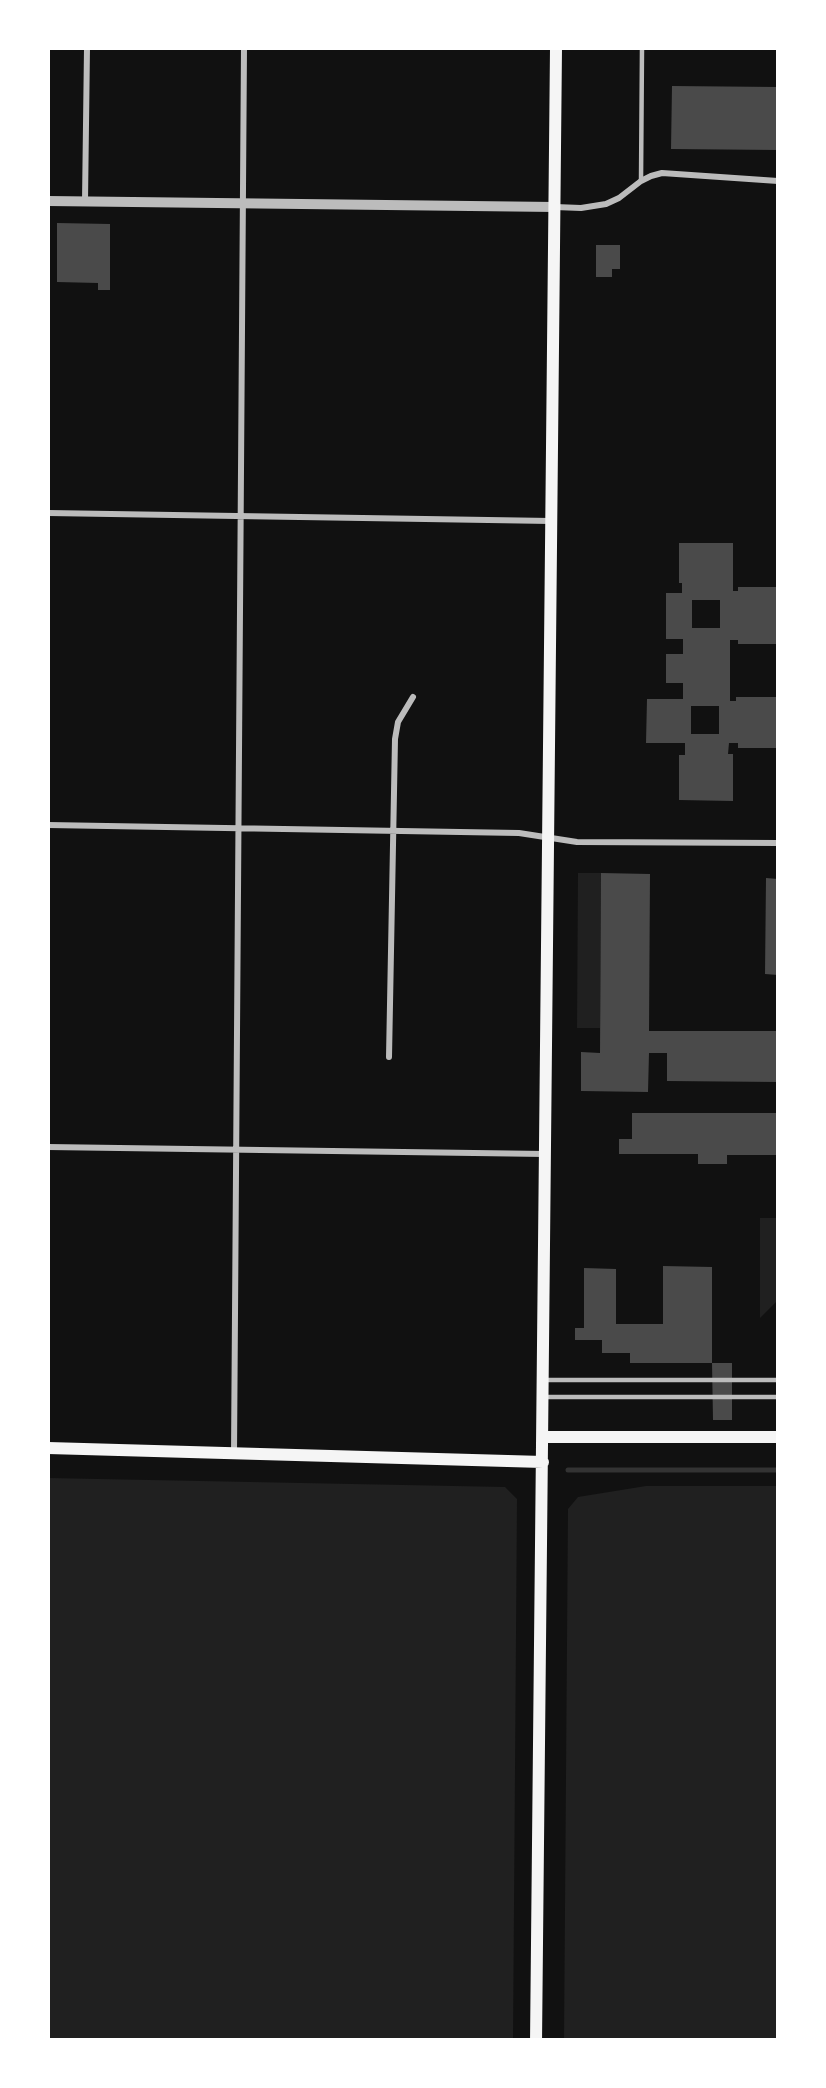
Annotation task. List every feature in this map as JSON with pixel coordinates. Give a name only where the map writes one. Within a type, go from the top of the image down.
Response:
[{"type":"main road","points":[[536,2040],[556,48]]},
{"type":"main road","points":[[543,1437],[778,1437]]},
{"type":"main road","points":[[48,1448],[543,1462]]},
{"type":"street","points":[[85,201],[87,48]]},
{"type":"street","points":[[234,1453],[244,48]]},
{"type":"street","points":[[48,201],[581,208],[606,204],[651,176],[673,173],[778,180]]},
{"type":"street","points":[[48,513],[552,521]]},
{"type":"street","points":[[389,1057],[396,731],[398,722],[413,697]]},
{"type":"street","points":[[48,825],[519,832],[577,842],[778,843]]},
{"type":"street","points":[[48,1147],[546,1154]]},
{"type":"lane","points":[[641,181],[642,48]]},
{"type":"lane","points":[[544,1380],[778,1380]]},
{"type":"lane","points":[[543,1397],[778,1397]]},
{"type":"shaded area","points":[[578,873],[601,873],[600,1028],[577,1028]]},
{"type":"shaded area","points":[[760,1218],[778,1218],[778,1300],[760,1318]]},
{"type":"shaded area","points":[[48,1478],[505,1487],[517,1499],[513,2040],[48,2040]]},
{"type":"shaded area","points":[[646,1486],[778,1486],[778,2040],[564,2040],[568,1509],[578,1497]]},
{"type":"building","points":[[672,86],[778,87],[778,150],[671,149]]},
{"type":"building","points":[[57,223],[110,224],[110,290],[98,290],[98,283],[57,282]]},
{"type":"building","points":[[596,245],[620,245],[620,269],[612,269],[612,277],[596,277]]},
{"type":"building","points":[[679,543],[733,543],[733,591],[738,591],[738,587],[778,587],[778,644],[738,644],[738,640],[730,640],[730,701],[736,701],[736,697],[778,697],[778,748],[738,748],[738,743],[729,743],[728,754],[733,754],[733,801],[679,800],[679,755],[685,755],[685,743],[646,743],[647,699],[683,699],[683,683],[666,683],[666,654],[683,654],[683,639],[666,639],[666,593],[682,593],[682,583],[679,583]],"holes":[[[692,600],[720,600],[720,628],[692,628]],[[691,706],[719,706],[719,734],[691,734]]]},
{"type":"building","points":[[601,873],[650,874],[649,1031],[778,1031],[778,1082],[667,1081],[667,1053],[649,1053],[648,1092],[581,1091],[581,1052],[600,1053]]},
{"type":"building","points":[[766,878],[778,879],[778,975],[765,974]]},
{"type":"building","points":[[632,1113],[778,1113],[778,1155],[727,1155],[727,1164],[698,1164],[698,1154],[619,1154],[619,1139],[632,1139]]},
{"type":"building","points":[[663,1266],[712,1267],[712,1363],[630,1363],[630,1353],[602,1353],[602,1340],[575,1340],[575,1328],[584,1328],[584,1268],[616,1269],[616,1324],[663,1324]]},
{"type":"building","points":[[712,1363],[732,1363],[732,1420],[713,1420]]},
{"type":"waterway","points":[[568,1470],[778,1470]]}]
